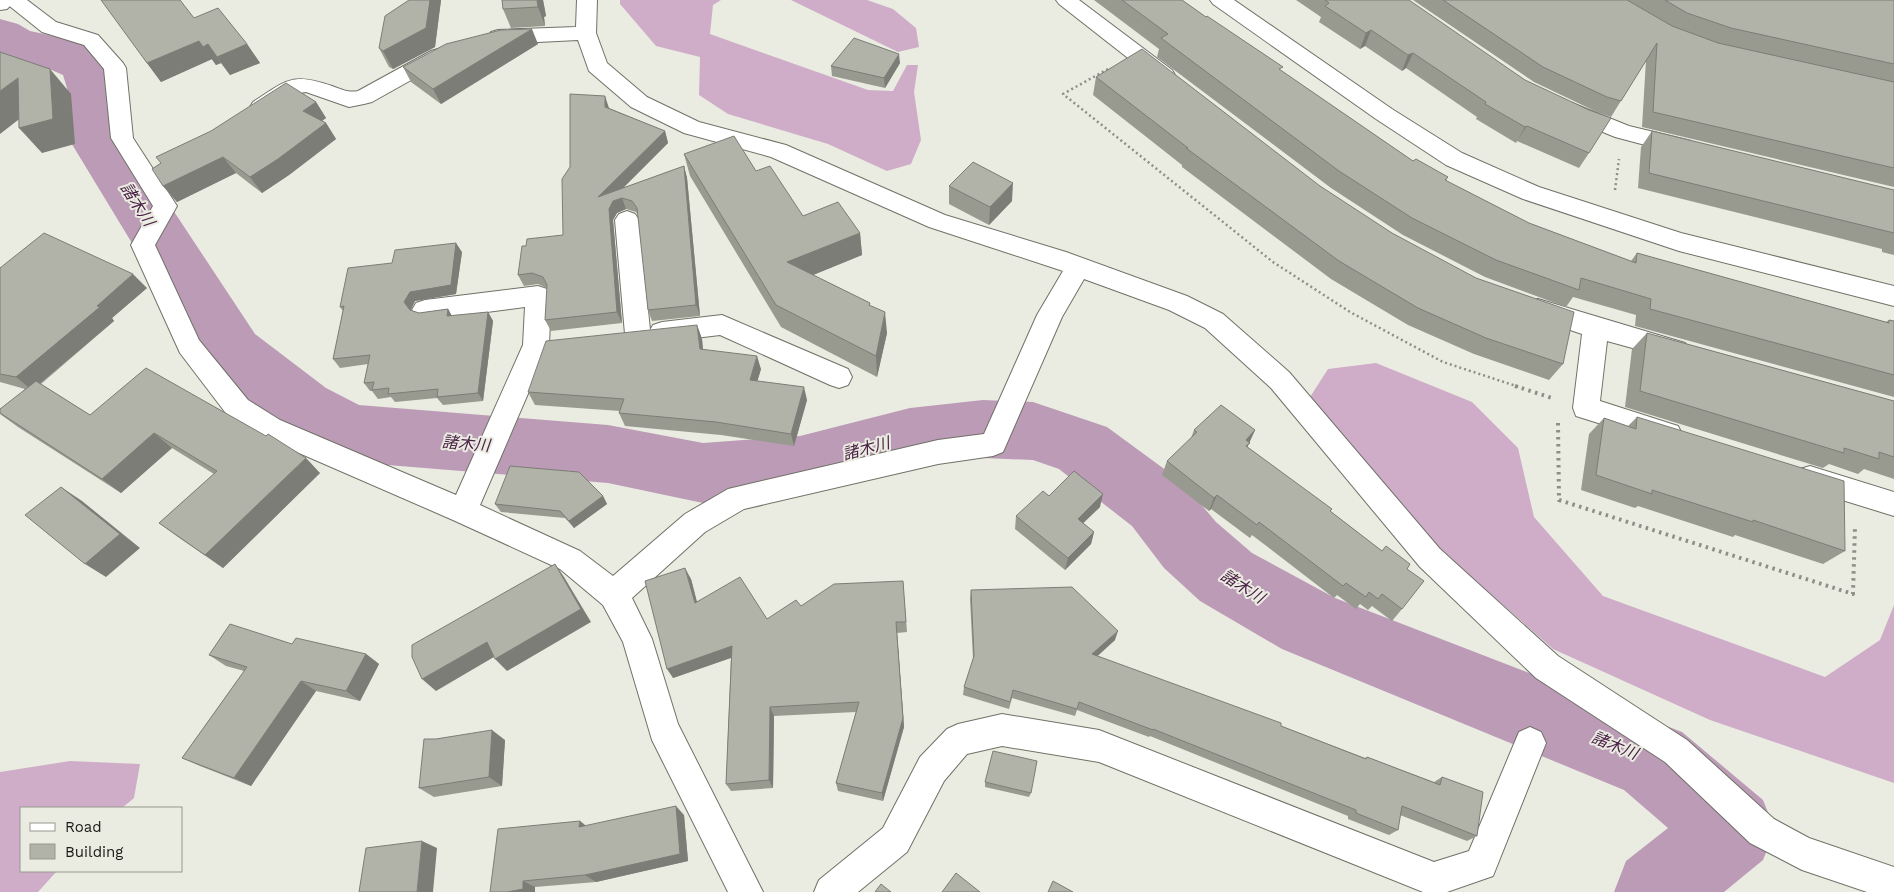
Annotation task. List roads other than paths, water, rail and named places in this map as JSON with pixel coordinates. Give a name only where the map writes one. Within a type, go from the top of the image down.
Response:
[{"type":"street","points":[[0,3],[6,0]]},
{"type":"street","points":[[14,0],[49,27],[91,40],[115,68],[122,138],[147,163],[165,206],[143,246],[189,346],[238,408],[270,428],[463,511],[570,560],[614,595],[637,639],[663,729],[746,892]]},
{"type":"street","points":[[587,0],[586,33],[597,66],[639,102],[692,128],[778,151],[937,221],[1078,267],[1178,303],[1214,321],[1280,380],[1430,558],[1547,667],[1676,751],[1762,832],[1802,853],[1894,884]]},
{"type":"street","points":[[1066,0],[1183,89]]},
{"type":"street","points":[[1220,0],[1384,114],[1454,159],[1523,190],[1679,242],[1894,296]]},
{"type":"street","points":[[480,42],[497,37],[586,33]]},
{"type":"street","points":[[245,117],[293,86],[307,85],[349,100],[364,97],[445,52],[454,50]]},
{"type":"street","points":[[1556,104],[1588,119],[1623,132],[1706,153]]},
{"type":"street","points":[[627,220],[629,335],[722,325],[839,376]]},
{"type":"street","points":[[614,595],[695,523],[738,498],[938,452],[993,444],[1050,314],[1078,267]]},
{"type":"street","points":[[425,310],[538,296],[536,345],[463,511]]},
{"type":"street","points":[[1520,303],[1596,328],[1702,357]]},
{"type":"street","points":[[1596,328],[1586,408],[1689,440]]},
{"type":"street","points":[[536,345],[564,342]]},
{"type":"street","points":[[1782,469],[1894,504]]},
{"type":"street","points":[[831,892],[895,840],[932,769],[958,740],[1002,730],[1099,746],[1434,879],[1481,864],[1530,742]]},
{"type":"waterway","name":"諸木川","points":[[0,36],[16,46],[58,53],[87,65],[94,88],[98,141],[232,352],[302,408],[351,433],[608,454],[703,473],[800,466],[910,437],[983,429],[1033,431],[1083,448],[1157,504],[1190,545],[1226,577],[1309,624],[1653,761],[1733,830],[1657,892]]},
{"type":"waterway","points":[[1733,830],[1754,839]]}]
